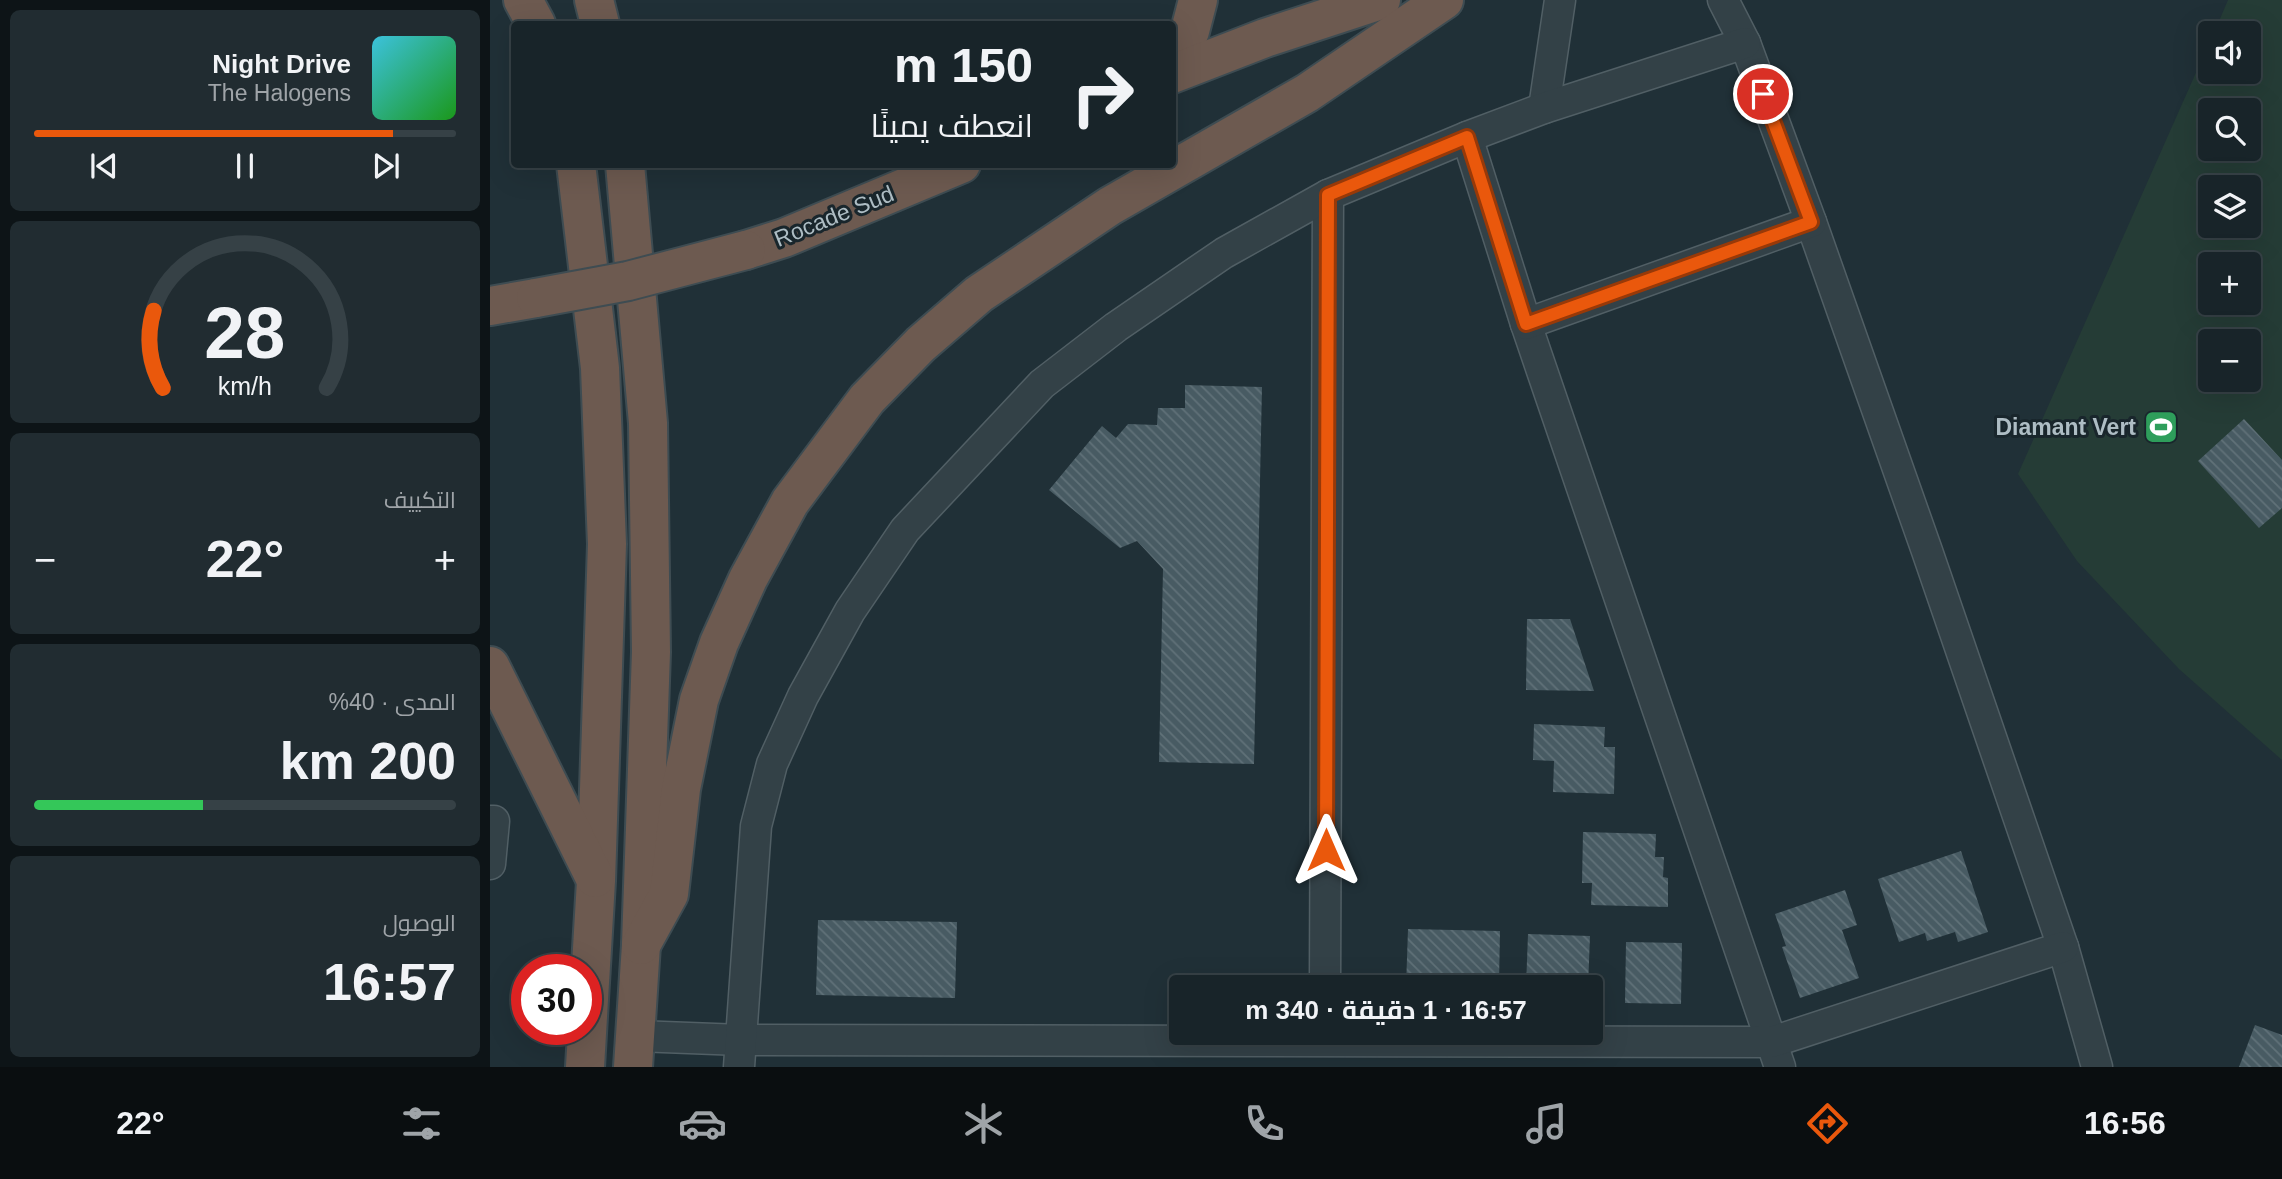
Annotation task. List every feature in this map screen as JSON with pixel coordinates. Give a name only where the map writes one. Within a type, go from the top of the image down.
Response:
[{"type":"highway","points":[[523,0],[534,21]]},
{"type":"highway","points":[[547,0],[551,21]]},
{"type":"highway","points":[[594,0],[599,21]]},
{"type":"highway","points":[[614,21],[618,0]]},
{"type":"highway","points":[[1176,63],[1190,31],[1198,0]]},
{"type":"highway","points":[[1265,38],[1324,0]]},
{"type":"highway","points":[[1176,71],[1381,0]]},
{"type":"highway","points":[[641,945],[669,894],[681,789],[699,700],[719,643],[748,579],[790,502],[867,399],[921,344],[979,294],[1110,206],[1307,93],[1444,0]]},
{"type":"highway","points":[[576,168],[600,368],[607,544],[596,881],[585,1067]]},
{"type":"highway","points":[[625,168],[648,423],[651,652],[635,1052]]},
{"type":"highway","name":"Rocade Sud","points":[[490,306],[628,281],[746,250],[784,238],[951,168]]},
{"type":"highway","points":[[490,666],[596,881]]},
{"type":"street","points":[[1544,108],[1560,0]]},
{"type":"street","points":[[1723,0],[1745,43],[1811,222],[2063,947],[2097,1067]]},
{"type":"street","points":[[740,1053],[756,826],[772,764],[803,696],[850,611],[905,530],[1042,384],[1116,327],[1224,253],[1328,195],[1544,108],[1745,43]]},
{"type":"street","points":[[1467,137],[1526,324],[1776,1055]]},
{"type":"street","points":[[1325,975],[1328,195]]},
{"type":"street","points":[[1526,324],[1811,222]]},
{"type":"street","points":[[490,864],[491,816]]},
{"type":"street","points":[[635,1052],[1052,1054],[1325,1047],[1776,1055],[2063,947]]},
{"type":"green space","name":"Diamant Vert","points":[[2228,0],[2282,0],[2282,760],[2179,669],[2077,561],[2018,474],[2198,68],[2198,84],[2261,84],[2261,21],[2219,21]]},
{"type":"building","points":[[1185,385],[1262,387],[1254,764],[1159,762],[1163,569],[1137,541],[1120,548],[1049,490],[1102,426],[1116,438],[1128,424],[1157,425],[1158,408],[1185,408]]},
{"type":"building","points":[[2244,419],[2282,460],[2282,508],[2259,528],[2198,461]]},
{"type":"building","points":[[1527,619],[1570,619],[1594,691],[1526,690]]},
{"type":"building","points":[[1534,724],[1605,727],[1604,747],[1615,747],[1614,794],[1553,792],[1554,761],[1533,760]]},
{"type":"building","points":[[1583,832],[1656,834],[1655,857],[1664,857],[1663,877],[1668,878],[1668,907],[1591,905],[1592,883],[1582,883]]},
{"type":"building","points":[[1961,851],[1988,932],[1958,942],[1955,932],[1927,941],[1925,933],[1899,942],[1878,879]]},
{"type":"building","points":[[1845,890],[1857,925],[1842,930],[1859,978],[1800,998],[1782,947],[1786,946],[1775,914]]},
{"type":"building","points":[[818,920],[957,922],[955,998],[816,995]]},
{"type":"building","points":[[1408,929],[1500,931],[1499,975],[1406,975]]},
{"type":"building","points":[[1528,934],[1590,936],[1588,975],[1526,975]]},
{"type":"building","points":[[1626,942],[1682,943],[1681,1004],[1625,1003]]},
{"type":"building","points":[[2255,1025],[2282,1035],[2282,1067],[2239,1067]]},
{"type":"place","name":"Diamant Vert","points":[[2161,427]]},
{"type":"route","points":[[1326,850],[1328,195],[1467,137],[1526,324],[1811,222],[1763,94]]}]
